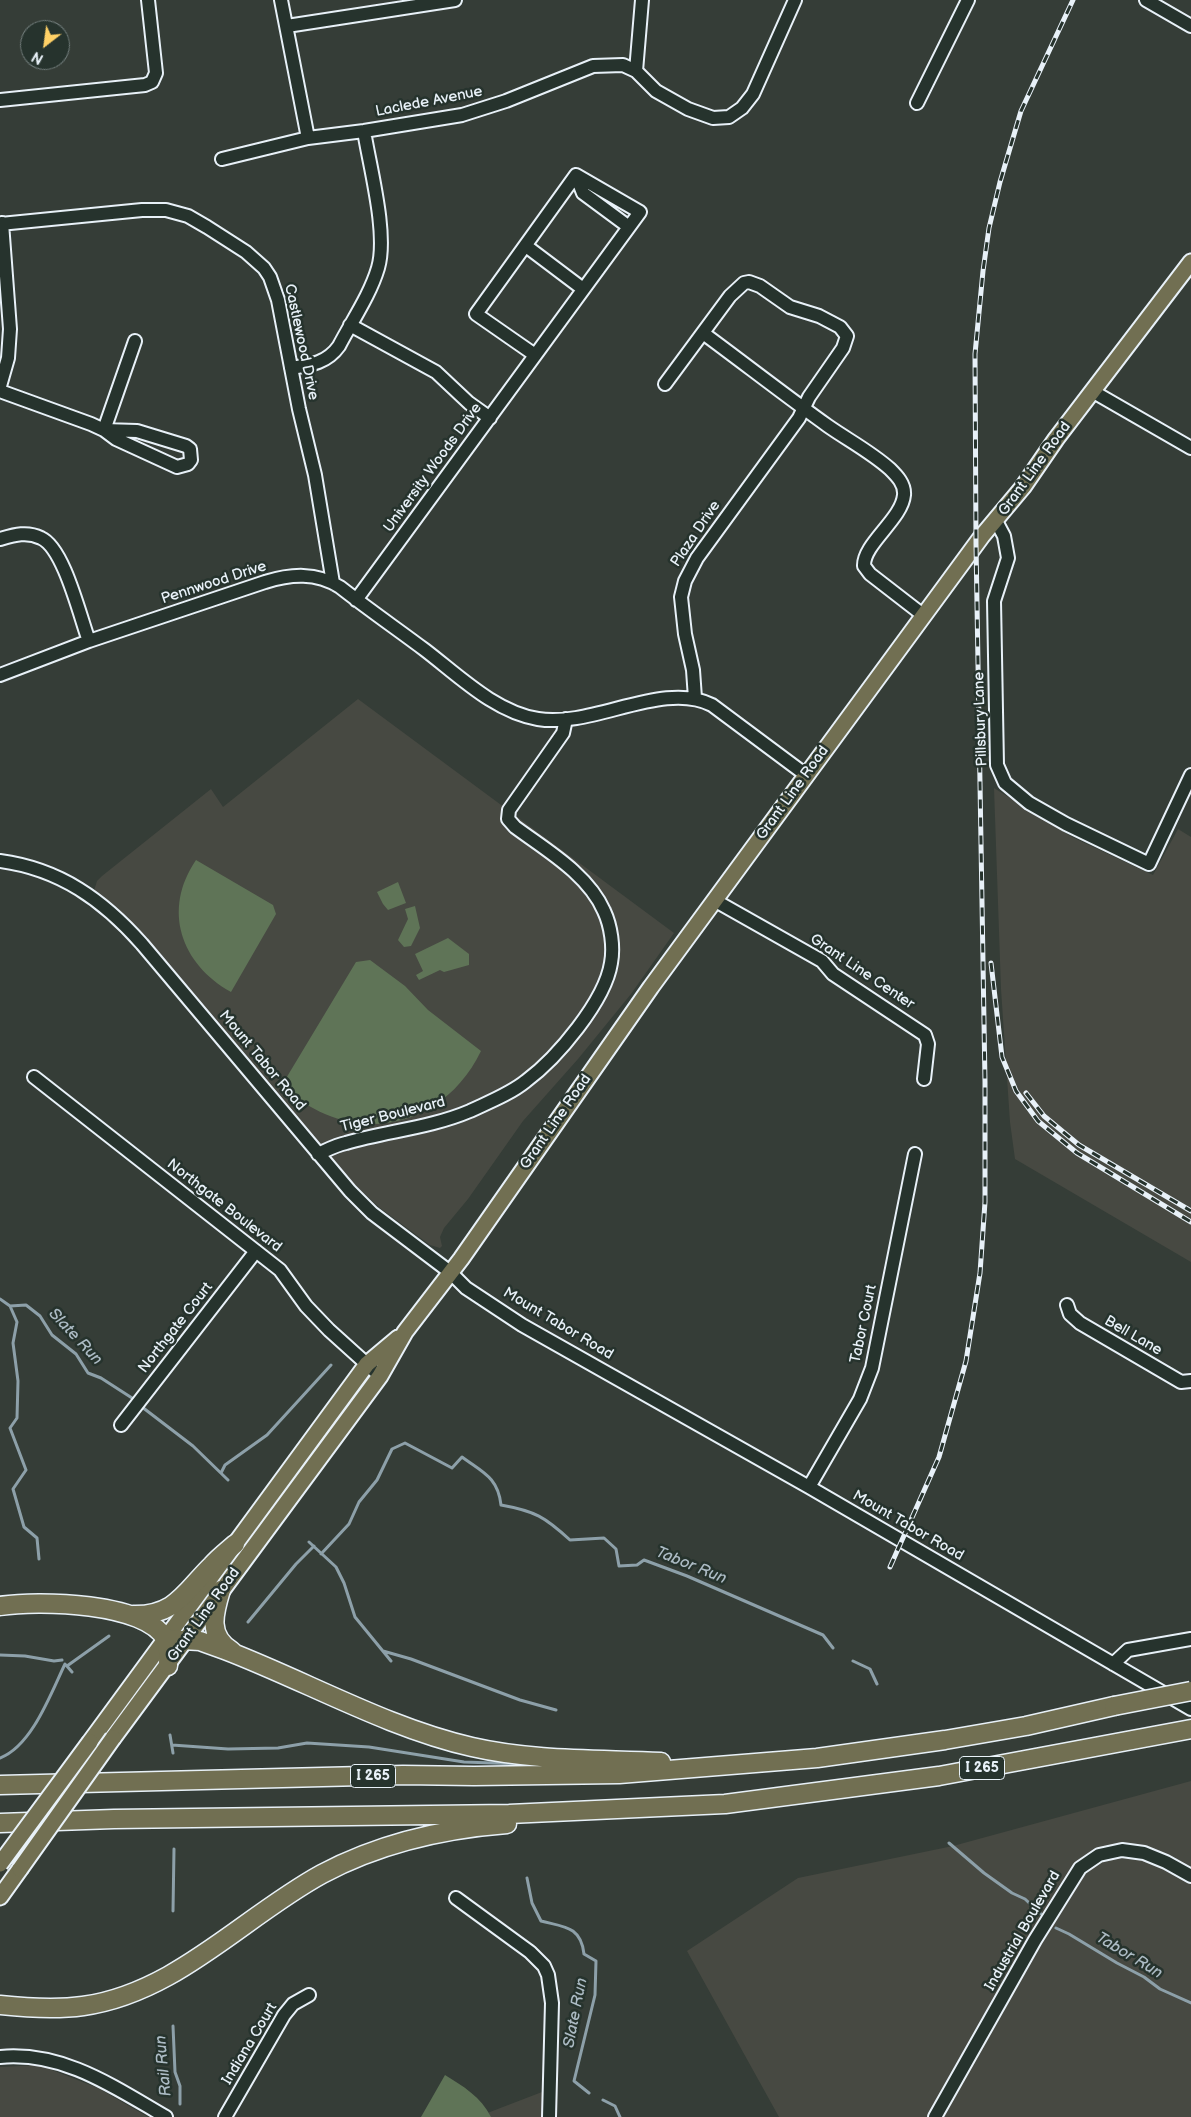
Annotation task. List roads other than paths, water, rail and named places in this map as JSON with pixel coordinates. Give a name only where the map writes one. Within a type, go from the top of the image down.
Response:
[{"type":"highway","points":[[0,1606],[32,1602],[90,1606],[133,1615],[149,1616],[171,1607],[181,1599],[211,1565],[235,1544]]},
{"type":"highway","points":[[221,1590],[214,1614],[214,1628],[221,1642],[229,1650],[241,1656]]},
{"type":"highway","points":[[133,1615],[145,1621],[165,1639],[168,1648],[168,1666]]},
{"type":"highway","points":[[165,1639],[200,1641],[241,1656],[421,1732],[471,1747],[498,1752],[562,1757],[746,1764]]},
{"type":"highway","name":"I 265","points":[[0,1785],[403,1775],[619,1774],[817,1758],[945,1740],[1026,1726],[1114,1706],[1191,1692]]},
{"type":"highway","name":"I 265","points":[[0,1822],[509,1814],[725,1804],[799,1796],[939,1776],[1191,1729]]},
{"type":"highway","points":[[0,2005],[62,2008],[85,2006],[132,1993],[179,1969],[272,1905],[322,1874],[370,1852],[406,1840],[465,1828],[654,1808]]},
{"type":"main road","name":"Grant Line Road","points":[[0,1897],[113,1738],[168,1666],[184,1640],[380,1376],[405,1332],[450,1272],[714,900],[982,536],[996,521],[1191,262]]},
{"type":"main road","name":"Grant Line Road","points":[[0,1864],[367,1364],[405,1332]]},
{"type":"street","points":[[0,100],[145,86],[152,82],[156,73],[148,0]]},
{"type":"street","points":[[280,0],[287,26],[308,138]]},
{"type":"street","points":[[287,26],[455,0]]},
{"type":"street","points":[[642,0],[636,72],[656,91],[688,109],[713,118],[729,117],[742,108],[753,94],[795,0]]},
{"type":"street","points":[[917,103],[968,0]]},
{"type":"street","points":[[1146,0],[1191,26]]},
{"type":"street","name":"Laclede Avenue","points":[[222,160],[308,138],[462,115],[491,106],[593,66],[623,65],[636,72]]},
{"type":"street","points":[[292,368],[314,365],[332,356],[376,275],[382,249],[381,231],[364,131]]},
{"type":"street","points":[[576,175],[583,193],[629,227]]},
{"type":"street","points":[[535,355],[476,314],[576,175]]},
{"type":"street","name":"University Woods Drive","points":[[356,600],[640,212],[576,175]]},
{"type":"street","name":"Castlewood Drive","points":[[1,224],[142,210],[166,210],[188,216],[246,252],[264,268],[270,277],[278,300],[299,409],[315,474],[333,583]]},
{"type":"street","points":[[0,386],[8,358],[10,329],[1,224]]},
{"type":"street","points":[[526,246],[583,289]]},
{"type":"street","name":"Plaza Drive","points":[[665,384],[739,286],[749,282],[760,286],[790,307],[819,316],[840,327],[846,333],[846,341],[816,384],[799,418],[697,558],[685,581],[681,605],[693,670],[695,698]]},
{"type":"street","points":[[350,325],[436,372],[469,403],[490,418]]},
{"type":"street","points":[[703,333],[804,408],[874,456],[900,480],[903,487],[902,502],[867,553],[864,566],[870,574],[924,615]]},
{"type":"street","points":[[104,430],[135,341]]},
{"type":"street","points":[[0,391],[92,424],[116,439],[177,467],[182,467],[191,460],[190,449],[186,446],[136,432],[104,430]]},
{"type":"street","points":[[1092,391],[1191,448]]},
{"type":"street","name":"Pillsbury Lane","points":[[996,521],[1004,536],[1008,558],[994,601],[997,765],[1000,774],[1012,790],[1029,803],[1066,824],[1148,864],[1191,775]]},
{"type":"street","points":[[0,539],[27,534],[43,538],[50,543],[56,550],[63,566],[89,641]]},
{"type":"street","name":"Pennwood Drive","points":[[0,675],[89,641],[276,579],[308,576],[333,583],[487,697],[518,714],[538,719],[566,720]]},
{"type":"street","points":[[566,720],[676,697],[695,698],[712,705],[806,775]]},
{"type":"street","name":"Tiger Boulevard","points":[[318,1154],[343,1143],[425,1126],[468,1112],[509,1092],[536,1073],[568,1040],[601,991],[612,962],[610,930],[600,903],[582,879],[515,827],[508,819],[509,810],[563,733],[566,720]]},
{"type":"street","name":"Mount Tabor Road","points":[[0,860],[18,863],[53,874],[86,892],[110,910],[142,944],[318,1154],[372,1213],[450,1272],[466,1288],[522,1325],[809,1487],[1191,1709]]},
{"type":"street","name":"Grant Line Center","points":[[714,900],[822,961],[833,974],[925,1035],[928,1044],[924,1080]]},
{"type":"street","name":"Northgate Boulevard","points":[[34,1077],[280,1270],[306,1306],[329,1330],[380,1376]]},
{"type":"street","name":"Tabor Court","points":[[809,1487],[860,1398],[872,1368],[915,1154]]},
{"type":"street","name":"Northgate Court","points":[[121,1425],[256,1251]]},
{"type":"street","name":"Bell Lane","points":[[1067,1305],[1070,1314],[1080,1323],[1181,1382],[1191,1381]]},
{"type":"street","points":[[1113,1664],[1128,1650],[1191,1640]]},
{"type":"street","name":"Industrial Boulevard","points":[[935,2117],[1035,1940],[1080,1868],[1099,1855],[1116,1851],[1133,1851],[1144,1853],[1166,1862],[1191,1876]]},
{"type":"street","points":[[456,1898],[530,1952],[544,1966],[548,1974],[552,2003],[549,2117]]},
{"type":"street","name":"Indiana Court","points":[[225,2117],[284,2015],[293,2004],[310,1995]]},
{"type":"street","points":[[0,2057],[38,2058],[72,2066],[89,2073],[166,2117]]},
{"type":"waterway","name":"Slate Run","points":[[0,1299],[10,1306],[26,1305],[40,1316],[52,1335],[76,1354],[88,1373],[101,1378],[132,1398]]},
{"type":"waterway","name":"Rail Run","points":[[10,1306],[17,1322],[13,1343],[18,1381],[17,1418],[10,1428],[26,1470],[13,1489],[24,1527],[37,1538],[39,1559]]},
{"type":"waterway","points":[[221,1473],[225,1465],[267,1435],[331,1365]]},
{"type":"waterway","name":"Slate Run","points":[[142,1407],[193,1446],[228,1480]]},
{"type":"waterway","name":"Tabor Run","points":[[321,1554],[349,1524],[359,1502],[377,1480],[392,1449],[405,1443],[452,1468],[462,1457],[493,1481],[501,1505],[539,1516],[570,1540],[604,1538],[616,1549],[619,1566],[637,1565],[644,1560],[687,1576],[823,1635],[833,1648]]},
{"type":"waterway","name":"Slate Run","points":[[309,1542],[336,1567],[344,1583],[355,1617],[391,1661]]},
{"type":"waterway","points":[[248,1622],[296,1564],[314,1546]]},
{"type":"waterway","points":[[67,1666],[109,1636]]},
{"type":"waterway","points":[[383,1651],[411,1659],[520,1700],[556,1710]]},
{"type":"waterway","points":[[0,1655],[25,1656],[54,1661],[62,1660]]},
{"type":"waterway","name":"Tabor Run","points":[[853,1661],[870,1669],[877,1684]]},
{"type":"waterway","points":[[0,1758],[11,1752],[31,1731],[47,1703],[65,1664]]},
{"type":"waterway","name":"Rail Run","points":[[66,1665],[72,1672]]},
{"type":"waterway","name":"Rail Run","points":[[170,1735],[173,1753]]},
{"type":"waterway","points":[[172,1745],[228,1749],[278,1748],[307,1743],[369,1747],[464,1762],[521,1764]]},
{"type":"waterway","name":"Tabor Run","points":[[949,1843],[984,1873],[1012,1893],[1025,1899],[1041,1914]]},
{"type":"waterway","name":"Rail Run","points":[[173,1911],[174,1849]]},
{"type":"waterway","name":"Slate Run","points":[[527,1878],[532,1903],[541,1921],[570,1929],[579,1938],[584,1954],[596,1961],[595,1995],[574,2081],[589,2093]]},
{"type":"waterway","name":"Tabor Run","points":[[1056,1928],[1144,1977],[1160,1989],[1191,2003]]},
{"type":"waterway","name":"Rail Run","points":[[173,2026],[175,2072],[180,2086],[180,2104]]},
{"type":"waterway","name":"Slate Run","points":[[603,2100],[615,2106],[620,2117]]},
{"type":"railway","points":[[890,1567],[939,1457],[966,1361],[980,1273],[985,1202],[985,1082],[976,544],[975,354],[983,271],[989,228],[1000,182],[1021,111],[1073,0]]},
{"type":"railway","points":[[991,963],[1002,1057],[1016,1091],[1038,1121],[1077,1153],[1191,1222]]},
{"type":"railway","points":[[1026,1093],[1044,1116],[1079,1145],[1191,1211]]}]
